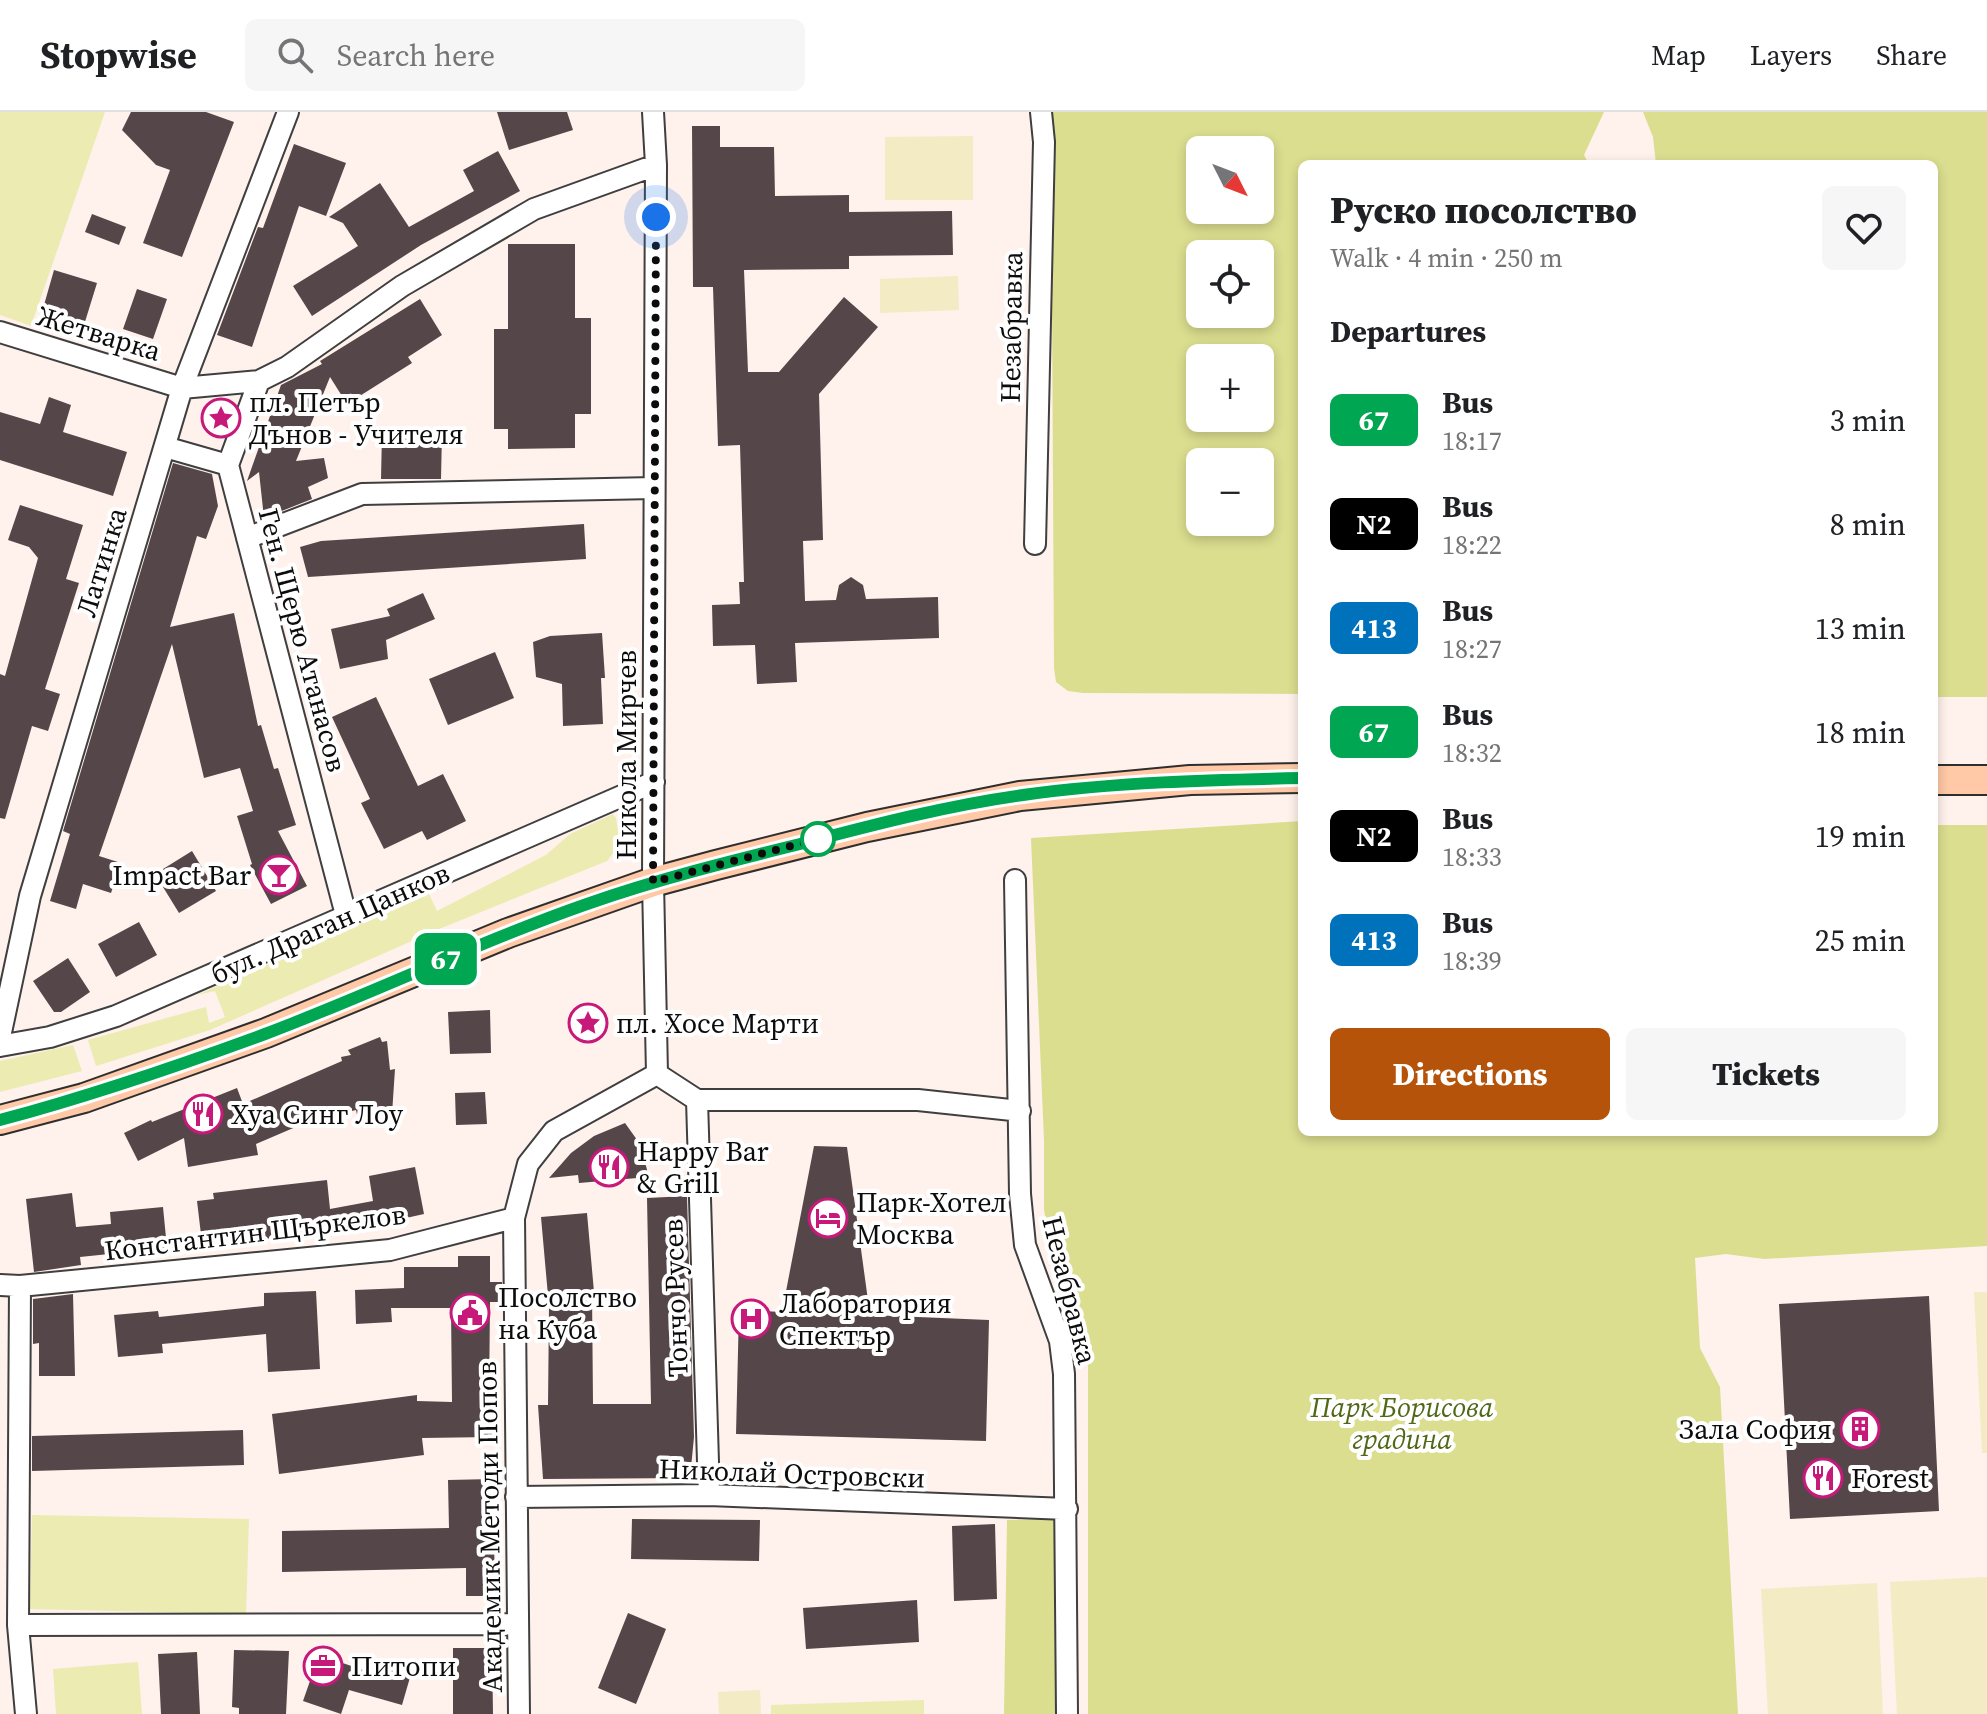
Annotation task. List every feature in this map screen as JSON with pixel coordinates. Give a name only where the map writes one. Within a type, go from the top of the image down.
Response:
[{"type":"main road","points":[[0,1120],[84,1098],[266,1033],[508,933],[653,882],[867,827],[1020,796],[1190,780],[1298,778]]},
{"type":"main road","points":[[1938,780],[1987,780]]},
{"type":"street","name":"Латинка","points":[[0,1037],[30,896],[182,388],[288,112]]},
{"type":"street","name":"Никола Мирчев","points":[[653,112],[656,165],[653,882],[657,1074]]},
{"type":"street","name":"Незабравка","points":[[1035,544],[1043,157],[1041,112]]},
{"type":"street","points":[[182,388],[259,381],[287,367],[402,286],[534,209],[656,165]]},
{"type":"street","name":"Жетварка","points":[[0,332],[182,388]]},
{"type":"street","points":[[165,447],[228,465],[259,381]]},
{"type":"street","name":"Ген. Щерю Атанасов","points":[[228,465],[346,915]]},
{"type":"street","points":[[247,538],[362,494],[654,488]]},
{"type":"street","name":"бул. Драган Цанков","points":[[0,1046],[50,1037],[116,1016],[654,782]]},
{"type":"street","name":"Незабравка","points":[[1015,880],[1020,1194],[1025,1245],[1060,1341],[1064,1374],[1067,1714]]},
{"type":"street","points":[[657,1074],[697,1100],[918,1100],[1020,1111]]},
{"type":"street","name":"Академик Методи Попов","points":[[519,1714],[514,1218],[528,1164],[554,1131],[657,1074]]},
{"type":"street","name":"Тончо Русев","points":[[697,1100],[709,1495]]},
{"type":"street","name":"Константин Щъркелов","points":[[10,1286],[390,1250],[514,1218]]},
{"type":"street","points":[[10,1286],[18,1625],[26,1714]]},
{"type":"street","name":"Николай Островски","points":[[516,1497],[709,1495],[1067,1509]]},
{"type":"street","points":[[18,1625],[518,1624]]},
{"type":"green space","points":[[0,112],[105,112],[31,326],[0,315]]},
{"type":"green space","points":[[1051,112],[1604,112],[1584,155],[1587,160],[1298,160],[1298,694],[1068,691],[1056,682],[1054,668]]},
{"type":"green space","points":[[1643,112],[1987,112],[1987,697],[1938,697],[1938,160],[1656,160],[1653,137]]},
{"type":"green space","points":[[613,814],[620,844],[607,861],[439,929],[210,1030],[96,1066],[88,1040],[206,1007],[209,1023],[225,1017],[215,991],[197,995],[429,894],[437,911],[546,855],[570,834]]},
{"type":"green space","name":"Парк Борисова градина","points":[[1298,821],[1298,1136],[1938,1136],[1938,825],[1987,825],[1987,1246],[1764,1259],[1726,1254],[1695,1258],[1700,1348],[1720,1387],[1738,1714],[1088,1714],[1088,1366],[1081,1329],[1050,1251],[1044,1209],[1044,1140],[1031,838]]},
{"type":"green space","points":[[73,1045],[82,1071],[0,1092],[0,1061]]},
{"type":"green space","points":[[32,1515],[249,1519],[246,1614],[30,1609]]},
{"type":"green space","points":[[1056,1519],[1055,1714],[1004,1714],[1007,1520]]},
{"type":"green space","points":[[138,1662],[142,1714],[56,1714],[53,1669]]},
{"type":"green space","points":[[924,1700],[924,1714],[771,1714],[771,1705]]},
{"type":"shaded area","points":[[973,136],[973,200],[885,200],[885,137]]},
{"type":"shaded area","points":[[958,276],[959,310],[880,313],[880,279]]},
{"type":"shaded area","points":[[1974,1292],[1987,1292],[1987,1453],[1982,1453]]},
{"type":"shaded area","points":[[1987,1577],[1987,1714],[1897,1714],[1890,1582]]},
{"type":"shaded area","points":[[1877,1583],[1883,1714],[1768,1714],[1761,1589]]},
{"type":"shaded area","points":[[760,1690],[761,1714],[719,1714],[718,1692]]},
{"type":"building","points":[[131,112],[206,112],[234,122],[182,257],[143,243],[170,170],[156,165],[122,130]]},
{"type":"building","points":[[497,112],[567,112],[573,130],[509,150]]},
{"type":"building","points":[[692,126],[720,126],[720,147],[774,147],[775,196],[849,195],[849,212],[952,211],[953,255],[849,256],[849,269],[744,270],[748,372],[779,372],[844,297],[878,327],[819,394],[823,540],[803,541],[805,601],[836,600],[839,585],[851,577],[863,585],[866,599],[938,597],[939,638],[795,643],[797,682],[757,684],[755,645],[713,646],[712,605],[740,604],[739,582],[744,582],[740,445],[718,446],[713,287],[693,287]]},
{"type":"building","points":[[294,144],[346,163],[326,216],[299,206],[252,347],[217,335],[258,227],[263,228]]},
{"type":"building","points":[[498,151],[520,191],[421,245],[312,316],[293,286],[358,246],[343,223],[329,217],[380,183],[409,227],[474,191],[463,170]]},
{"type":"building","points":[[92,214],[126,227],[119,245],[85,232]]},
{"type":"building","points":[[508,244],[575,244],[575,318],[591,318],[591,414],[575,414],[575,448],[508,449],[508,429],[494,429],[494,329],[508,329]]},
{"type":"building","points":[[54,270],[97,283],[84,325],[42,312]]},
{"type":"building","points":[[137,289],[167,299],[153,339],[123,329]]},
{"type":"building","points":[[420,299],[442,335],[408,357],[412,363],[347,404],[330,377],[296,461],[324,458],[328,478],[308,487],[312,499],[264,518],[259,472],[247,481],[281,385],[322,364],[320,361]]},
{"type":"building","points":[[49,397],[71,405],[63,432],[127,452],[113,496],[0,460],[0,412],[40,424]]},
{"type":"building","points":[[382,432],[442,433],[441,479],[381,479]]},
{"type":"building","points":[[173,463],[212,474],[218,506],[206,539],[197,536],[170,627],[234,613],[258,726],[261,725],[274,769],[278,768],[296,825],[278,831],[307,886],[271,904],[250,865],[237,816],[253,811],[240,768],[204,778],[172,644],[99,856],[121,863],[111,893],[83,884],[76,909],[50,901],[70,834],[63,831]]},
{"type":"building","points":[[20,505],[83,525],[66,579],[79,583],[45,689],[60,694],[48,731],[32,726],[5,819],[0,818],[0,674],[5,676],[38,558],[29,547],[8,540]]},
{"type":"building","points":[[584,524],[586,559],[308,577],[300,547],[321,541]]},
{"type":"building","points":[[423,593],[435,619],[386,640],[388,659],[340,669],[331,629],[390,616],[387,609]]},
{"type":"building","points":[[602,633],[605,678],[601,678],[603,724],[563,726],[562,684],[536,677],[533,642],[550,636]]},
{"type":"building","points":[[495,652],[514,698],[448,725],[429,679]]},
{"type":"building","points":[[376,697],[418,786],[443,774],[466,821],[427,840],[422,831],[384,849],[361,803],[370,799],[332,717]]},
{"type":"building","points":[[192,851],[216,891],[179,913],[155,874]]},
{"type":"building","points":[[139,922],[157,955],[116,977],[98,944]]},
{"type":"building","points":[[68,958],[90,992],[61,1012],[54,1012],[33,981]]},
{"type":"building","points":[[490,1010],[491,1053],[450,1054],[448,1012]]},
{"type":"building","points":[[380,1037],[382,1042],[387,1041],[390,1070],[395,1069],[392,1114],[358,1119],[356,1110],[352,1111],[352,1108],[307,1127],[305,1123],[256,1144],[258,1155],[188,1167],[184,1138],[138,1161],[124,1133],[237,1088],[243,1104],[342,1061],[341,1057],[351,1055],[348,1050]]},
{"type":"building","points":[[485,1092],[487,1124],[456,1125],[455,1093]]},
{"type":"building","points":[[625,1123],[640,1144],[649,1177],[579,1183],[578,1175],[549,1178],[571,1153],[594,1136]]},
{"type":"building","points":[[814,1146],[847,1147],[870,1315],[989,1320],[986,1441],[736,1434],[739,1310],[782,1312]]},
{"type":"building","points":[[415,1167],[424,1214],[406,1218],[406,1221],[342,1231],[202,1243],[197,1201],[214,1199],[213,1193],[327,1180],[330,1209],[373,1201],[369,1176]]},
{"type":"building","points":[[72,1193],[76,1227],[111,1224],[110,1212],[163,1207],[167,1248],[80,1257],[81,1265],[34,1272],[26,1199]]},
{"type":"building","points":[[687,1196],[694,1437],[690,1478],[543,1479],[538,1405],[548,1405],[549,1307],[541,1217],[587,1213],[594,1292],[593,1404],[651,1404],[647,1198]]},
{"type":"building","points":[[458,1256],[490,1256],[490,1282],[502,1282],[502,1302],[490,1302],[489,1402],[492,1402],[492,1437],[422,1438],[424,1455],[279,1474],[272,1414],[417,1395],[417,1401],[452,1402],[451,1308],[391,1308],[392,1322],[356,1324],[355,1290],[404,1288],[404,1267],[458,1267]]},
{"type":"building","points":[[316,1291],[320,1369],[268,1372],[266,1334],[162,1344],[163,1353],[118,1357],[114,1315],[158,1311],[159,1317],[264,1306],[264,1293]]},
{"type":"building","points":[[73,1294],[75,1376],[39,1376],[39,1343],[33,1344],[33,1299]]},
{"type":"building","name":"Зала София","points":[[1929,1296],[1939,1511],[1790,1519],[1779,1304]]},
{"type":"building","points":[[243,1430],[244,1465],[32,1471],[32,1436]]},
{"type":"building","points":[[493,1479],[495,1596],[466,1596],[466,1568],[282,1572],[282,1531],[449,1528],[448,1480]]},
{"type":"building","points":[[632,1519],[760,1520],[759,1561],[631,1559]]},
{"type":"building","points":[[995,1524],[997,1599],[954,1601],[952,1526]]},
{"type":"building","points":[[917,1600],[919,1642],[806,1649],[803,1608]]},
{"type":"building","points":[[628,1613],[666,1629],[636,1704],[598,1688]]},
{"type":"building","points":[[453,1648],[492,1648],[493,1714],[453,1714]]},
{"type":"building","points":[[234,1650],[289,1651],[286,1714],[239,1714],[239,1708],[232,1707]]},
{"type":"building","points":[[197,1652],[200,1714],[161,1714],[158,1654]]},
{"type":"building","points":[[319,1655],[372,1673],[375,1664],[411,1674],[402,1705],[349,1690],[341,1714],[303,1701]]},
{"type":"bus line","name":"67","points":[[0,1120],[84,1098],[214,1052],[588,903],[716,865],[867,827],[1020,796],[1190,780],[1298,778]]},
{"type":"place","name":"пл. Петър Дънов - Учителя","points":[[221,418]]},
{"type":"place","name":"Impact Bar","points":[[279,875]]},
{"type":"place","name":"пл. Хосе Марти","points":[[588,1023]]},
{"type":"place","name":"Хуа Синг Лоу","points":[[203,1114]]},
{"type":"place","name":"Happy Bar & Grill","points":[[609,1167]]},
{"type":"place","name":"Парк-Хотел Москва","points":[[828,1218]]},
{"type":"place","name":"Посолство на Куба","points":[[470,1313]]},
{"type":"place","name":"Лаборатория Спектър","points":[[751,1319]]},
{"type":"place","name":"Зала София","points":[[1860,1429]]},
{"type":"place","name":"Forest","points":[[1823,1478]]},
{"type":"place","name":"Питопи","points":[[323,1666]]},
{"type":"route","points":[[656,217],[653,882],[818,839]]}]
